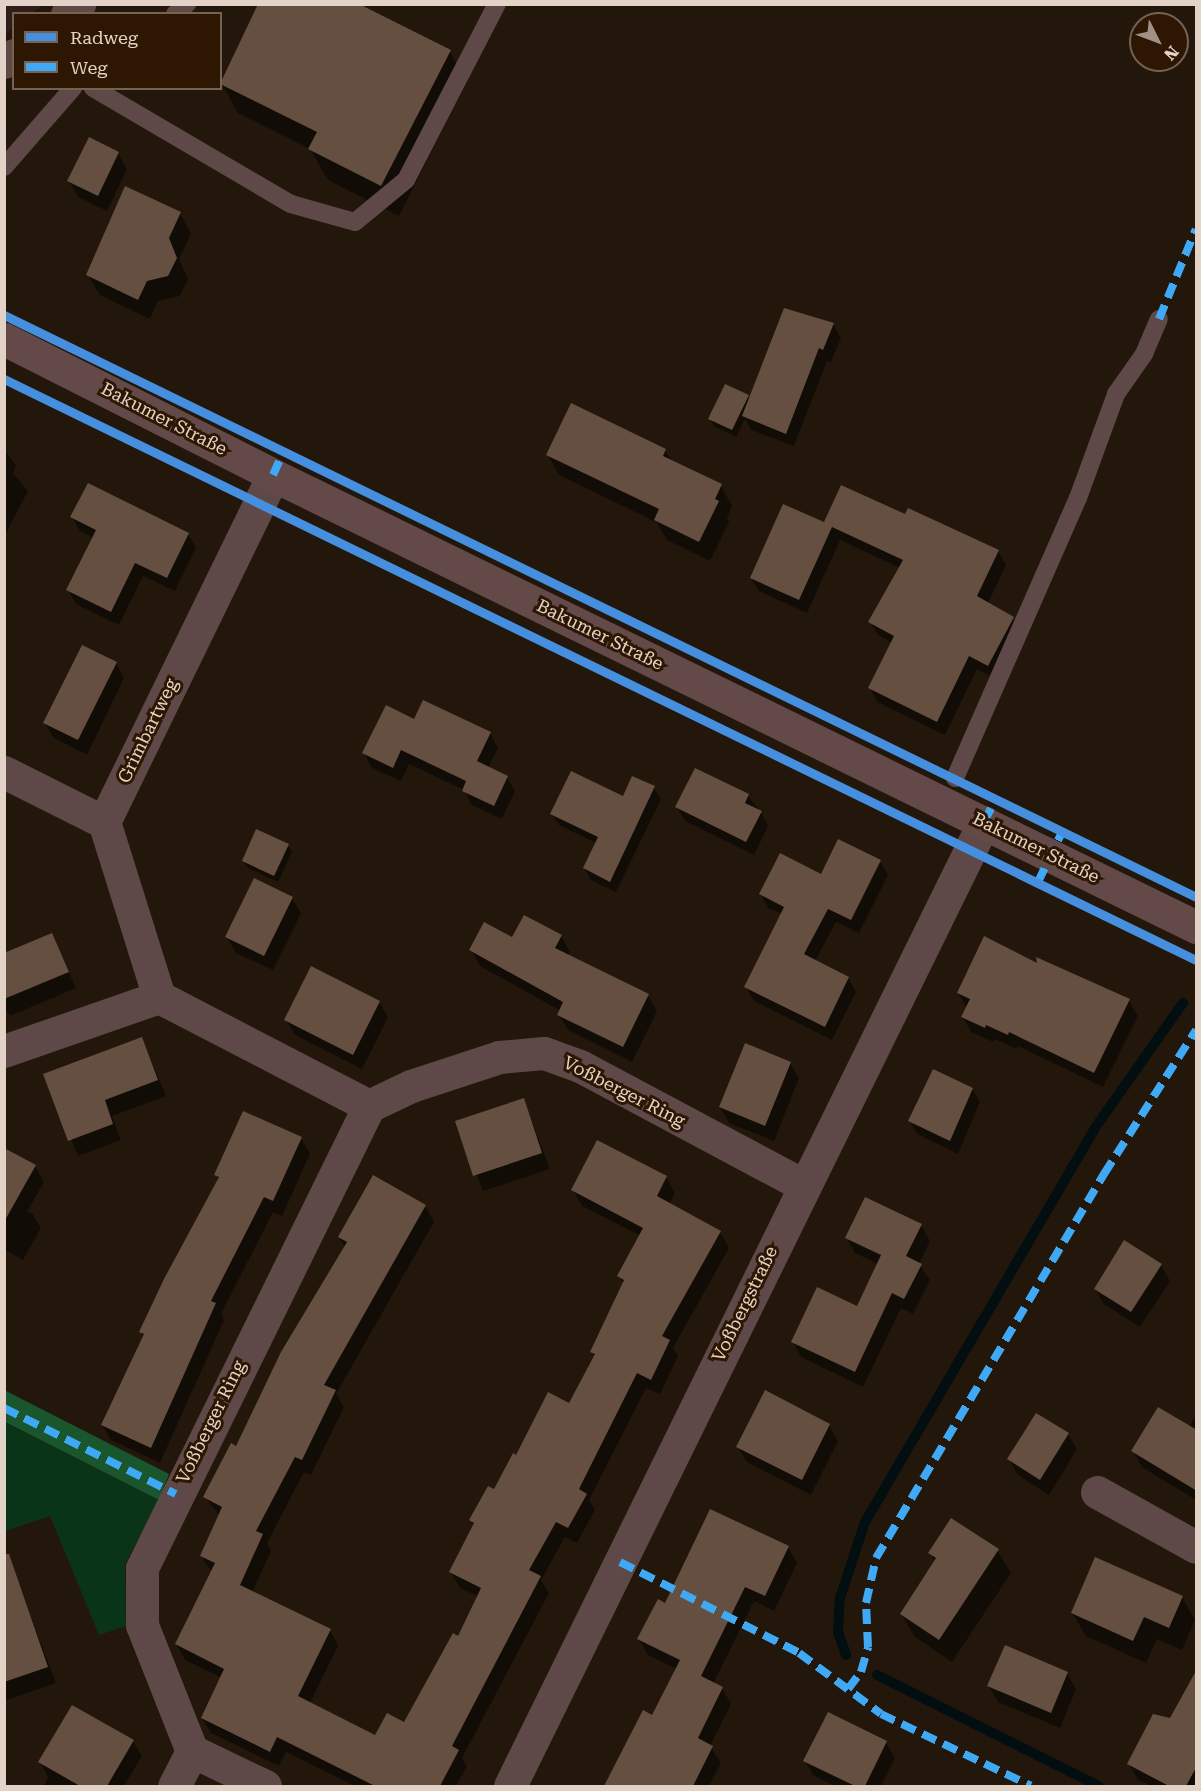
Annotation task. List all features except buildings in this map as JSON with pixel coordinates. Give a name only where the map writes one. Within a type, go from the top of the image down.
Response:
[{"type":"main road","name":"Bakumer Straße","points":[[4,339],[273,475],[1197,927]]},
{"type":"street","name":"Grimbartweg","points":[[104,822],[273,475]]},
{"type":"street","points":[[4,772],[104,822],[159,997],[369,1106]]},
{"type":"street","name":"Voßbergstraße","points":[[510,1786],[803,1185],[984,822]]},
{"type":"street","points":[[4,1051],[159,997]]},
{"type":"street","name":"Voßberger Ring","points":[[192,1751],[142,1625],[142,1568],[369,1106],[411,1086],[499,1057],[544,1053],[580,1066],[803,1185]]},
{"type":"street","points":[[1097,1492],[1197,1547]]},
{"type":"street","points":[[174,1786],[192,1751],[266,1786]]},
{"type":"lane","points":[[96,90],[291,204],[355,222],[406,180],[497,4]]},
{"type":"lane","points":[[4,167],[71,90]]},
{"type":"lane","points":[[955,778],[1078,498],[1116,394],[1144,354],[1160,319]]},
{"type":"shaded area","points":[[5,4],[44,4],[34,12],[12,12],[12,29],[5,35]]},
{"type":"green space","points":[[4,1390],[169,1474],[159,1500],[5,1422]]},
{"type":"green space","points":[[4,1422],[159,1500],[125,1564],[126,1626],[99,1635],[50,1516],[5,1531]]},
{"type":"waterway","points":[[846,1655],[838,1632],[840,1598],[865,1522],[1095,1128],[1183,1003]]},
{"type":"waterway","points":[[877,1675],[1099,1786]]},
{"type":"marked path","points":[[1159,319],[1196,229]]},
{"type":"marked path","points":[[273,475],[283,453]]},
{"type":"marked path","points":[[984,822],[996,798]]},
{"type":"marked path","points":[[1038,882],[1063,830]]},
{"type":"marked path","points":[[848,1689],[861,1672],[868,1647],[866,1603],[876,1558],[1104,1174],[1196,1030]]},
{"type":"marked path","points":[[4,1408],[176,1494]]},
{"type":"marked path","points":[[620,1562],[799,1653],[881,1714],[1031,1786]]},
{"type":"cycle path","points":[[4,315],[1196,897]]},
{"type":"cycle path","points":[[4,379],[1196,960]]}]
